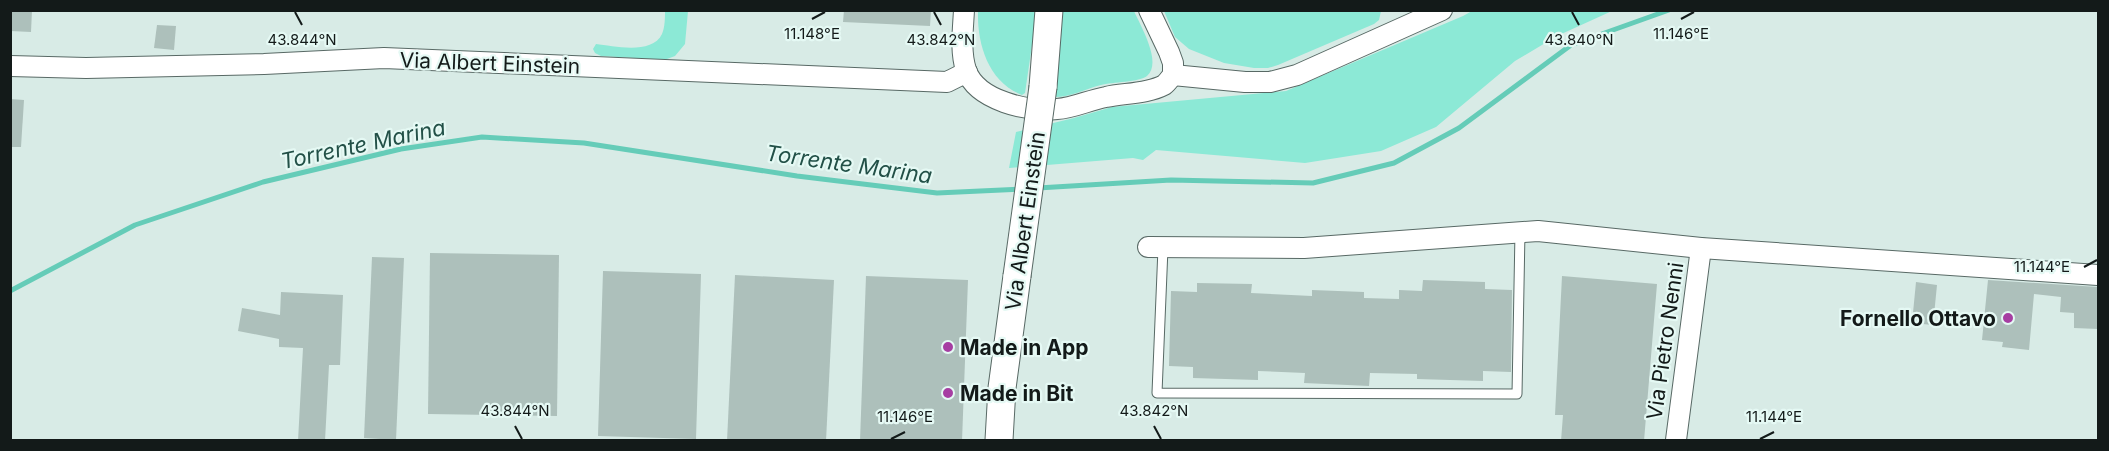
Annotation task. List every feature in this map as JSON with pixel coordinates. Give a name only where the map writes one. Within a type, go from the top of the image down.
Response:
[{"type":"street","points":[[964,10],[962,42],[967,72]]},
{"type":"street","name":"Via Albert Einstein","points":[[999,441],[1002,388],[1043,87],[1049,10]]},
{"type":"street","points":[[1149,10],[1169,52],[1173,63],[1173,75],[1245,82],[1270,82],[1297,75],[1442,10]]},
{"type":"street","name":"Via Albert Einstein","points":[[10,66],[86,68],[264,64],[384,58],[947,82],[967,72],[981,90],[997,100],[1016,106],[1056,110],[1105,97],[1145,91],[1164,84],[1173,75]]},
{"type":"street","points":[[1155,247],[1304,248],[1538,231],[1701,248],[2098,275]]},
{"type":"street","name":"Via Pietro Nenni","points":[[1676,441],[1701,248]]},
{"type":"lane","points":[[1155,247],[1157,393],[1517,393],[1520,232]]},
{"type":"green space","points":[[665,11],[688,11],[685,44],[675,56],[667,59],[652,59],[601,56],[595,53],[593,49],[596,44],[632,48],[650,45],[657,41],[663,31]]},
{"type":"green space","points":[[978,11],[1037,11],[1025,93],[1022,95],[1001,81],[987,60],[980,36]]},
{"type":"green space","points":[[1061,11],[1134,11],[1152,53],[1153,62],[1147,76],[1138,80],[1106,84],[1071,95],[1052,97]]},
{"type":"green space","points":[[1164,11],[1381,11],[1379,20],[1374,24],[1278,65],[1254,68],[1224,63],[1189,49],[1175,37]]},
{"type":"green space","points":[[1472,11],[1612,11],[1557,36],[1515,61],[1436,127],[1381,151],[1305,163],[1156,150],[1143,160],[1133,158],[1009,168],[1016,132],[1112,107],[1286,91]]},
{"type":"building","points":[[10,10],[32,10],[31,32],[10,31]]},
{"type":"building","points":[[844,10],[931,10],[930,26],[843,22]]},
{"type":"building","points":[[157,25],[176,26],[174,50],[154,48]]},
{"type":"building","points":[[10,99],[24,100],[21,147],[10,147]]},
{"type":"building","points":[[430,253],[559,255],[557,416],[428,414]]},
{"type":"building","points":[[372,257],[404,258],[396,440],[364,438]]},
{"type":"building","points":[[603,271],[701,274],[696,439],[598,436]]},
{"type":"building","points":[[735,275],[834,280],[826,441],[727,441]]},
{"type":"building","points":[[866,276],[968,280],[962,441],[860,441]]},
{"type":"building","points":[[1562,276],[1657,284],[1644,441],[1561,441],[1563,415],[1555,415]]},
{"type":"building","points":[[1423,280],[1485,282],[1485,289],[1512,290],[1511,372],[1483,371],[1483,381],[1417,379],[1417,374],[1370,373],[1369,386],[1304,383],[1305,373],[1258,371],[1258,380],[1193,378],[1193,367],[1169,366],[1171,291],[1197,292],[1197,283],[1252,284],[1251,293],[1312,296],[1312,290],[1364,292],[1364,298],[1399,299],[1399,290],[1422,291]]},
{"type":"building","name":"Fornello Ottavo","points":[[1988,280],[2098,287],[2098,329],[2074,328],[2074,313],[2060,312],[2061,297],[2034,294],[2029,350],[2002,347],[2003,342],[1982,340]]},
{"type":"building","points":[[1916,282],[1937,285],[1933,325],[1912,323]]},
{"type":"building","points":[[281,292],[343,295],[340,365],[329,365],[325,441],[298,441],[303,348],[279,347],[279,339],[238,331],[242,308],[280,315]]},
{"type":"waterway","name":"Torrente Marina","points":[[1038,188],[1171,180],[1313,183],[1394,163],[1459,128],[1571,45],[1669,10]]},
{"type":"waterway","name":"Torrente Marina","points":[[10,291],[135,225],[263,182],[401,149],[482,137],[584,143],[797,176],[937,193],[1022,189]]},
{"type":"place","name":"Fornello Ottavo","points":[[2008,318]]},
{"type":"place","name":"Made in App","points":[[948,347]]},
{"type":"place","name":"Made in Bit","points":[[948,393]]}]
